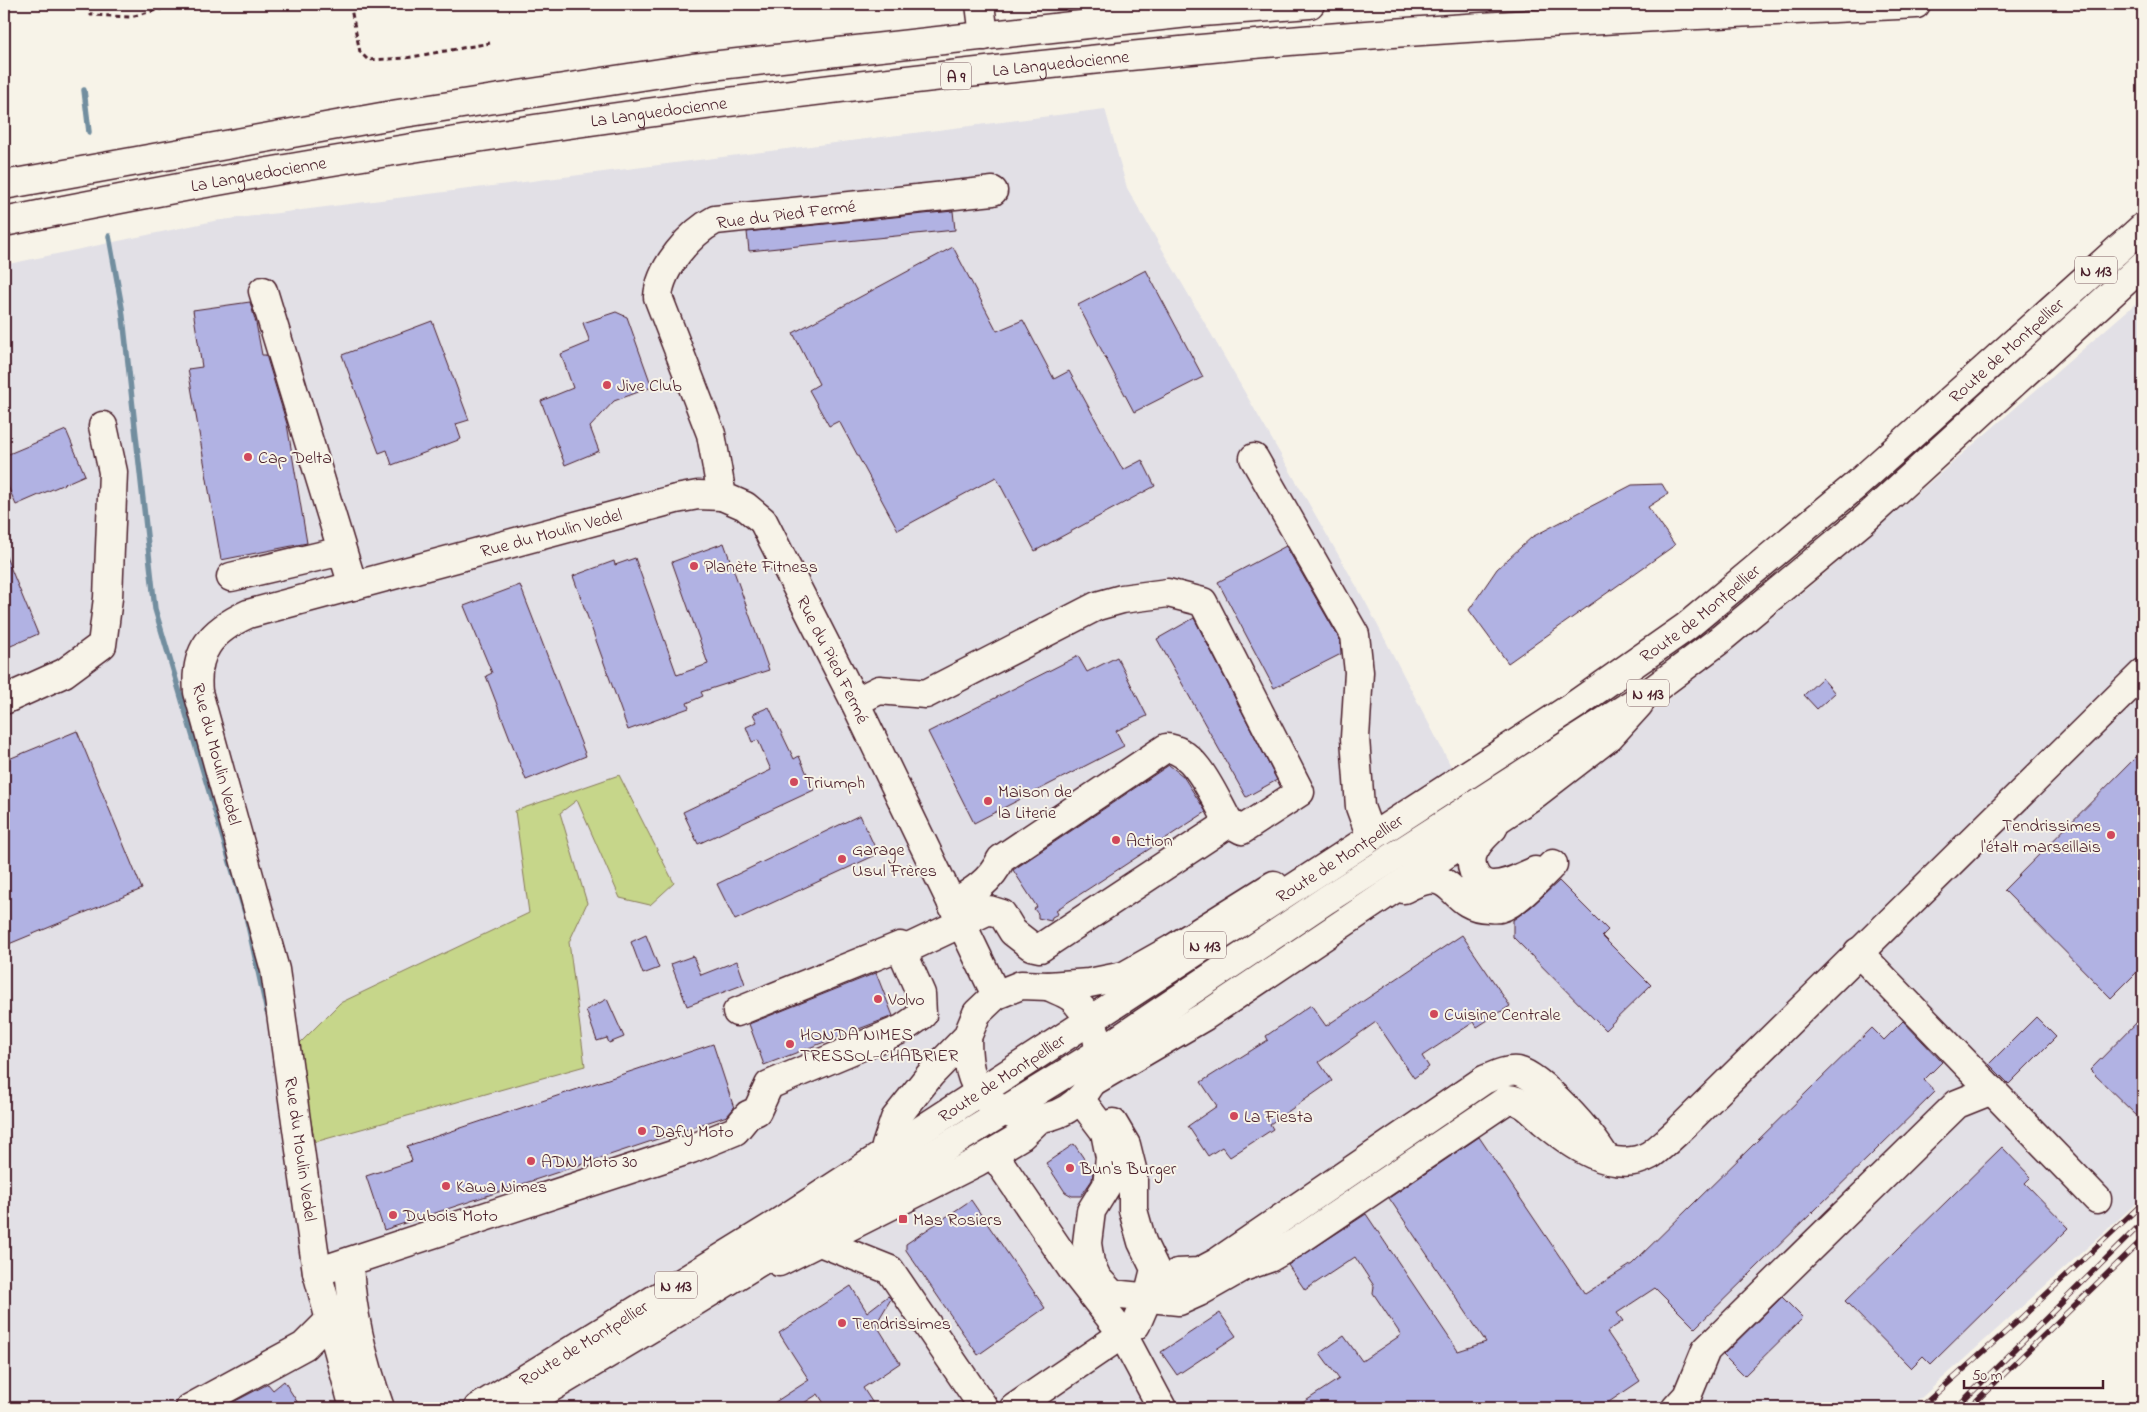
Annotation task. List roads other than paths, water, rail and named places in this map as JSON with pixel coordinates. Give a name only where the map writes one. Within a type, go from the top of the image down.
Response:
[{"type":"main road","points":[[980,4],[984,36]]},
{"type":"main road","name":"La Languedocienne","points":[[4,185],[389,115],[693,68],[1188,13],[1310,4]]},
{"type":"main road","name":"La Languedocienne","points":[[4,222],[401,149],[743,99],[1202,49],[1566,22],[1916,4]]},
{"type":"main road","name":"Rue du Pied Fermé","points":[[993,191],[715,220],[701,228],[688,240],[661,280],[658,302],[711,434],[722,496],[745,506],[763,521],[855,702],[996,995]]},
{"type":"main road","name":"Route de Montpellier","points":[[478,1408],[772,1227],[879,1153],[1091,1020],[1575,705],[1686,627],[1855,486],[2143,227]]},
{"type":"main road","name":"Route de Montpellier","points":[[517,1408],[686,1307],[1100,1052],[1326,900],[1649,692],[1717,642],[1865,519],[2143,265]]},
{"type":"main road","points":[[263,291],[352,586]]},
{"type":"main road","points":[[4,700],[64,673],[102,645],[108,598],[113,472],[103,426]]},
{"type":"main road","points":[[1254,458],[1355,635],[1359,672],[1355,738],[1360,807],[1371,837]]},
{"type":"main road","name":"Rue du Moulin Vedel","points":[[351,1404],[318,1272],[275,970],[198,692],[197,675],[199,661],[214,634],[228,623],[256,612],[676,499],[698,495],[722,496]]},
{"type":"main road","points":[[231,577],[342,551]]},
{"type":"main road","points":[[855,702],[879,690],[926,694],[1105,603],[1168,593],[1203,602],[1300,792],[1242,830],[1229,823],[1194,764],[1180,751],[1166,748],[1002,859],[994,874],[968,895],[957,914],[902,952]]},
{"type":"main road","points":[[1048,986],[1073,998],[1091,1020],[1097,1034],[1100,1052],[1098,1067],[1087,1090],[1105,1132],[1110,1156],[1107,1185],[1092,1211],[1087,1243],[1090,1263],[1097,1278],[1112,1294],[1148,1297],[1177,1273],[1199,1272],[1254,1251],[1484,1080],[1499,1074],[1516,1071],[1534,1077],[1588,1134],[1607,1160],[1628,1162],[1649,1155],[1676,1133],[2143,673]]},
{"type":"main road","points":[[1363,911],[1388,891],[1502,817],[1609,737],[1649,692]]},
{"type":"main road","points":[[1319,871],[1286,877],[1172,949],[1124,976],[1089,983],[1048,986],[1021,985],[996,995],[977,1013],[967,1043],[966,1063],[978,1091],[989,1102],[1004,1111],[1022,1118],[1040,1118],[1068,1108],[1087,1090],[1205,1016],[1363,911],[1412,884],[1431,878],[1446,882],[1461,898],[1478,908],[1499,908],[1529,889],[1553,864],[1506,883],[1490,885],[1480,882],[1473,874],[1474,850],[1502,817]]},
{"type":"main road","points":[[957,914],[977,914],[989,910],[1002,914],[1013,932],[1031,946],[1040,948],[1229,823]]},
{"type":"main road","points":[[318,1272],[691,1149],[735,1131],[748,1115],[757,1111],[769,1085],[902,1030],[922,1015],[921,994],[900,946],[737,1012]]},
{"type":"main road","points":[[1858,952],[2097,1199]]},
{"type":"main road","points":[[879,1153],[923,1107],[967,1043]]},
{"type":"main road","points":[[1014,1408],[1136,1325],[1148,1297],[1155,1269],[1142,1242],[1133,1210],[1133,1173],[1126,1145],[1118,1131],[1087,1090]]},
{"type":"main road","points":[[1676,1408],[1686,1396],[1706,1350],[1957,1104],[1992,1090]]},
{"type":"main road","points":[[686,1307],[728,1290],[993,1153],[1021,1136],[1040,1118]]},
{"type":"main road","points":[[993,1153],[1072,1269],[1122,1334],[1162,1408]]},
{"type":"main road","points":[[820,1242],[890,1270],[984,1408]]},
{"type":"main road","points":[[348,1262],[350,1292],[368,1374],[380,1408]]},
{"type":"main road","points":[[190,1408],[304,1346],[330,1320]]},
{"type":"waterway","points":[[84,90],[89,132]]},
{"type":"waterway","points":[[109,236],[122,308],[155,609],[246,916],[267,1012]]},
{"type":"railway","points":[[1920,1408],[2018,1321],[2143,1203]]},
{"type":"railway","points":[[1956,1408],[2143,1222]]},
{"type":"railway","points":[[1969,1408],[2143,1239]]},
{"type":"place","name":"Jive Club","points":[[607,385]]},
{"type":"place","name":"Cap Delta","points":[[248,457]]},
{"type":"place","name":"Planète Fitness","points":[[694,566]]},
{"type":"place","name":"Triumph","points":[[794,782]]},
{"type":"place","name":"Maison de la Literie","points":[[988,801]]},
{"type":"place","name":"Tendrissimes l'étalt marseillais","points":[[2111,835]]},
{"type":"place","name":"Action","points":[[1116,840]]},
{"type":"place","name":"Garage Usul Frères","points":[[842,859]]},
{"type":"place","name":"Volvo","points":[[878,999]]},
{"type":"place","name":"Cuisine Centrale","points":[[1434,1014]]},
{"type":"place","name":"HONDA NIMES TRESSOL-CHABRIER","points":[[790,1044]]},
{"type":"place","name":"La Fiesta","points":[[1234,1116]]},
{"type":"place","name":"Dafy Moto","points":[[642,1131]]},
{"type":"place","name":"ADN Moto 30","points":[[531,1161]]},
{"type":"place","name":"Bun's Burger","points":[[1070,1168]]},
{"type":"place","name":"Kawa Nimes","points":[[446,1186]]},
{"type":"place","name":"Dubois Moto","points":[[393,1215]]},
{"type":"place","name":"Mas Rosiers","points":[[903,1219]]},
{"type":"place","name":"Tendrissimes","points":[[842,1323]]}]
